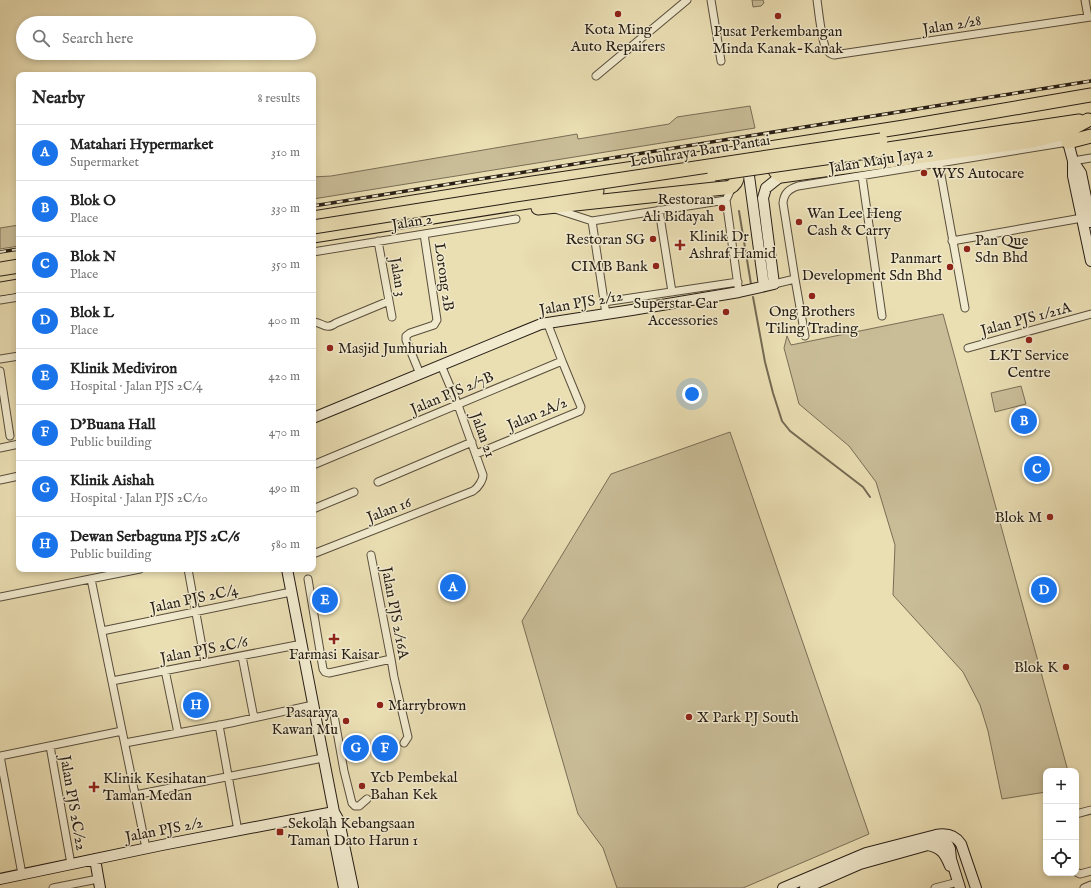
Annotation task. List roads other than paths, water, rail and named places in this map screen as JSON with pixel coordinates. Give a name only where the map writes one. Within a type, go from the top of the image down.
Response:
[{"type":"highway","points":[[316,218],[518,185],[789,146],[1091,95]]},
{"type":"highway","name":"Lebuhraya Baru Pantai","points":[[316,227],[881,140],[1091,104]]},
{"type":"highway","points":[[789,146],[779,152],[773,161],[774,170],[781,176],[1032,141],[1062,134],[1089,119]]},
{"type":"highway","name":"Lebuhraya Baru Pantai","points":[[316,236],[597,191],[1089,119]]},
{"type":"highway","points":[[1068,142],[1091,136]]},
{"type":"highway","points":[[505,205],[525,208],[549,207],[724,188],[734,185],[737,176],[734,165],[726,158],[716,156]]},
{"type":"highway","points":[[0,269],[16,266]]},
{"type":"highway","points":[[0,277],[16,274]]},
{"type":"highway","points":[[0,289],[16,286]]},
{"type":"street","points":[[596,76],[687,0]]},
{"type":"street","points":[[711,0],[721,61]]},
{"type":"street","name":"Jalan 2/28","points":[[817,0],[824,42],[827,50],[831,54],[836,55],[1089,17]]},
{"type":"street","points":[[1085,0],[1089,17]]},
{"type":"street","points":[[1068,142],[1073,162],[1081,173],[1091,260]]},
{"type":"street","name":"Jalan Maju Jaya 2","points":[[805,336],[783,203],[784,197],[791,188],[1068,142]]},
{"type":"street","points":[[769,285],[749,176],[752,164],[756,158],[789,146]]},
{"type":"street","points":[[1073,162],[1091,158]]},
{"type":"street","points":[[939,164],[964,308]]},
{"type":"street","points":[[769,285],[762,198],[766,188],[781,176]]},
{"type":"street","points":[[862,176],[882,316]]},
{"type":"street","points":[[604,302],[672,292],[738,287],[726,200],[734,185]]},
{"type":"street","points":[[549,207],[592,221],[726,200]]},
{"type":"street","points":[[659,210],[672,292]]},
{"type":"street","name":"Jalan 2","points":[[316,251],[516,219]]},
{"type":"street","points":[[952,241],[1086,220]]},
{"type":"street","points":[[592,221],[606,314]]},
{"type":"street","name":"Lorong 2B","points":[[420,374],[406,340],[406,336],[434,324],[436,320],[424,234]]},
{"type":"street","name":"Jalan 3","points":[[378,241],[392,317]]},
{"type":"street","points":[[769,285],[795,280]]},
{"type":"street","name":"Jalan PJS 2/12","points":[[316,417],[547,322],[606,314],[738,287],[769,285]]},
{"type":"street","points":[[0,300],[16,297]]},
{"type":"street","points":[[316,322],[326,327],[331,326],[389,301]]},
{"type":"street","name":"Jalan PJS 1/21A","points":[[968,348],[1091,314]]},
{"type":"street","points":[[547,322],[562,361]]},
{"type":"street","points":[[0,359],[16,356]]},
{"type":"street","name":"Jalan PJS 2/7B","points":[[316,464],[562,361]]},
{"type":"street","name":"Jalan 2A/2","points":[[476,454],[580,410],[581,407],[562,361]]},
{"type":"street","name":"Jalan 21","points":[[441,365],[458,405],[484,476],[475,490]]},
{"type":"street","points":[[0,371],[10,436]]},
{"type":"street","points":[[378,482],[472,442]]},
{"type":"street","points":[[0,448],[16,445]]},
{"type":"street","points":[[0,480],[16,477]]},
{"type":"street","name":"Jalan 16","points":[[316,553],[475,490]]},
{"type":"street","points":[[316,507],[354,492]]},
{"type":"street","name":"Jalan PJS 2/16A","points":[[371,555],[406,740]]},
{"type":"street","points":[[0,597],[122,572]]},
{"type":"street","points":[[189,572],[206,663]]},
{"type":"street","points":[[288,572],[334,812],[339,821],[353,888]]},
{"type":"street","points":[[91,579],[146,848]]},
{"type":"street","points":[[308,579],[323,668],[325,672],[329,673],[391,659]]},
{"type":"street","name":"Jalan PJS 2C/4","points":[[102,631],[291,592]]},
{"type":"street","name":"Jalan PJS 2C/6","points":[[112,681],[302,644]]},
{"type":"street","points":[[242,656],[254,718]]},
{"type":"street","points":[[165,670],[178,733]]},
{"type":"street","points":[[124,743],[314,705]]},
{"type":"street","points":[[334,715],[344,771],[352,803],[355,806],[359,806],[367,799]]},
{"type":"street","points":[[219,725],[238,831]]},
{"type":"street","points":[[22,874],[0,756],[122,731]]},
{"type":"street","name":"Jalan PJS 2C/22","points":[[50,746],[71,864]]},
{"type":"street","points":[[135,795],[324,758]]},
{"type":"street","points":[[1079,813],[1091,810]]},
{"type":"street","points":[[334,812],[331,823],[344,888]]},
{"type":"street","name":"Jalan PJS 2/2","points":[[0,879],[146,848],[334,812]]},
{"type":"street","points":[[804,886],[866,853],[944,834],[950,841],[952,859],[959,885]]},
{"type":"street","points":[[783,888],[804,886],[860,864],[940,842],[958,840],[961,844],[976,888]]},
{"type":"street","points":[[928,845],[936,846],[946,856],[959,885]]},
{"type":"street","points":[[53,888],[99,884],[94,859]]},
{"type":"street","points":[[935,888],[959,885]]},
{"type":"street","points":[[1084,888],[1091,885]]},
{"type":"waterway","points":[[739,211],[751,284]]},
{"type":"waterway","points":[[753,297],[765,362],[782,421],[790,431],[863,487],[870,497]]},
{"type":"railway","points":[[316,206],[1091,81]]},
{"type":"railway","points":[[0,252],[16,249]]},
{"type":"place","name":"Kota Ming Auto Repairers","points":[[618,14]]},
{"type":"place","name":"Pusat Perkembangan Minda Kanak-Kanak","points":[[778,16]]},
{"type":"place","name":"WYS Autocare","points":[[924,173]]},
{"type":"place","name":"Restoran Ali Bidayah","points":[[722,208]]},
{"type":"place","name":"Wan Lee Heng Cash & Carry","points":[[799,222]]},
{"type":"place","name":"Restoran SG","points":[[653,239]]},
{"type":"place","name":"Klinik Dr Ashraf Hamid","points":[[680,245]]},
{"type":"place","name":"Pan Que Sdn Bhd","points":[[967,249]]},
{"type":"place","name":"CIMB Bank","points":[[656,266]]},
{"type":"place","name":"Panmart Development Sdn Bhd","points":[[950,267]]},
{"type":"place","name":"Ong Brothers Tiling Trading","points":[[812,296]]},
{"type":"place","name":"Superstar Car Accessories","points":[[726,312]]},
{"type":"place","name":"LKT Service Centre","points":[[1029,340]]},
{"type":"place","name":"Masjid Jumhuriah","points":[[330,348]]},
{"type":"place","name":"Blok O","points":[[1024,421]]},
{"type":"place","name":"Blok N","points":[[1037,469]]},
{"type":"place","name":"Blok M","points":[[1050,517]]},
{"type":"place","name":"Matahari Hypermarket","points":[[453,587]]},
{"type":"place","name":"Blok L","points":[[1044,590]]},
{"type":"place","name":"Klinik Mediviron","points":[[325,600]]},
{"type":"place","name":"Farmasi Kaisar","points":[[334,639]]},
{"type":"place","name":"Blok K","points":[[1066,667]]},
{"type":"place","name":"Dewan Serbaguna PJS 2C/6","points":[[196,705]]},
{"type":"place","name":"Marrybrown","points":[[380,705]]},
{"type":"place","name":"X Park PJ South","points":[[689,717]]},
{"type":"place","name":"Pasaraya Kawan Mu","points":[[346,721]]},
{"type":"place","name":"Klinik Aishah","points":[[356,748]]},
{"type":"place","name":"D'Buana Hall","points":[[385,748]]},
{"type":"place","name":"Ycb Pembekal Bahan Kek","points":[[362,786]]},
{"type":"place","name":"Klinik Kesihatan Taman Medan","points":[[94,787]]},
{"type":"place","name":"Sekolah Kebangsaan Taman Dato Harun 1","points":[[280,832]]}]
